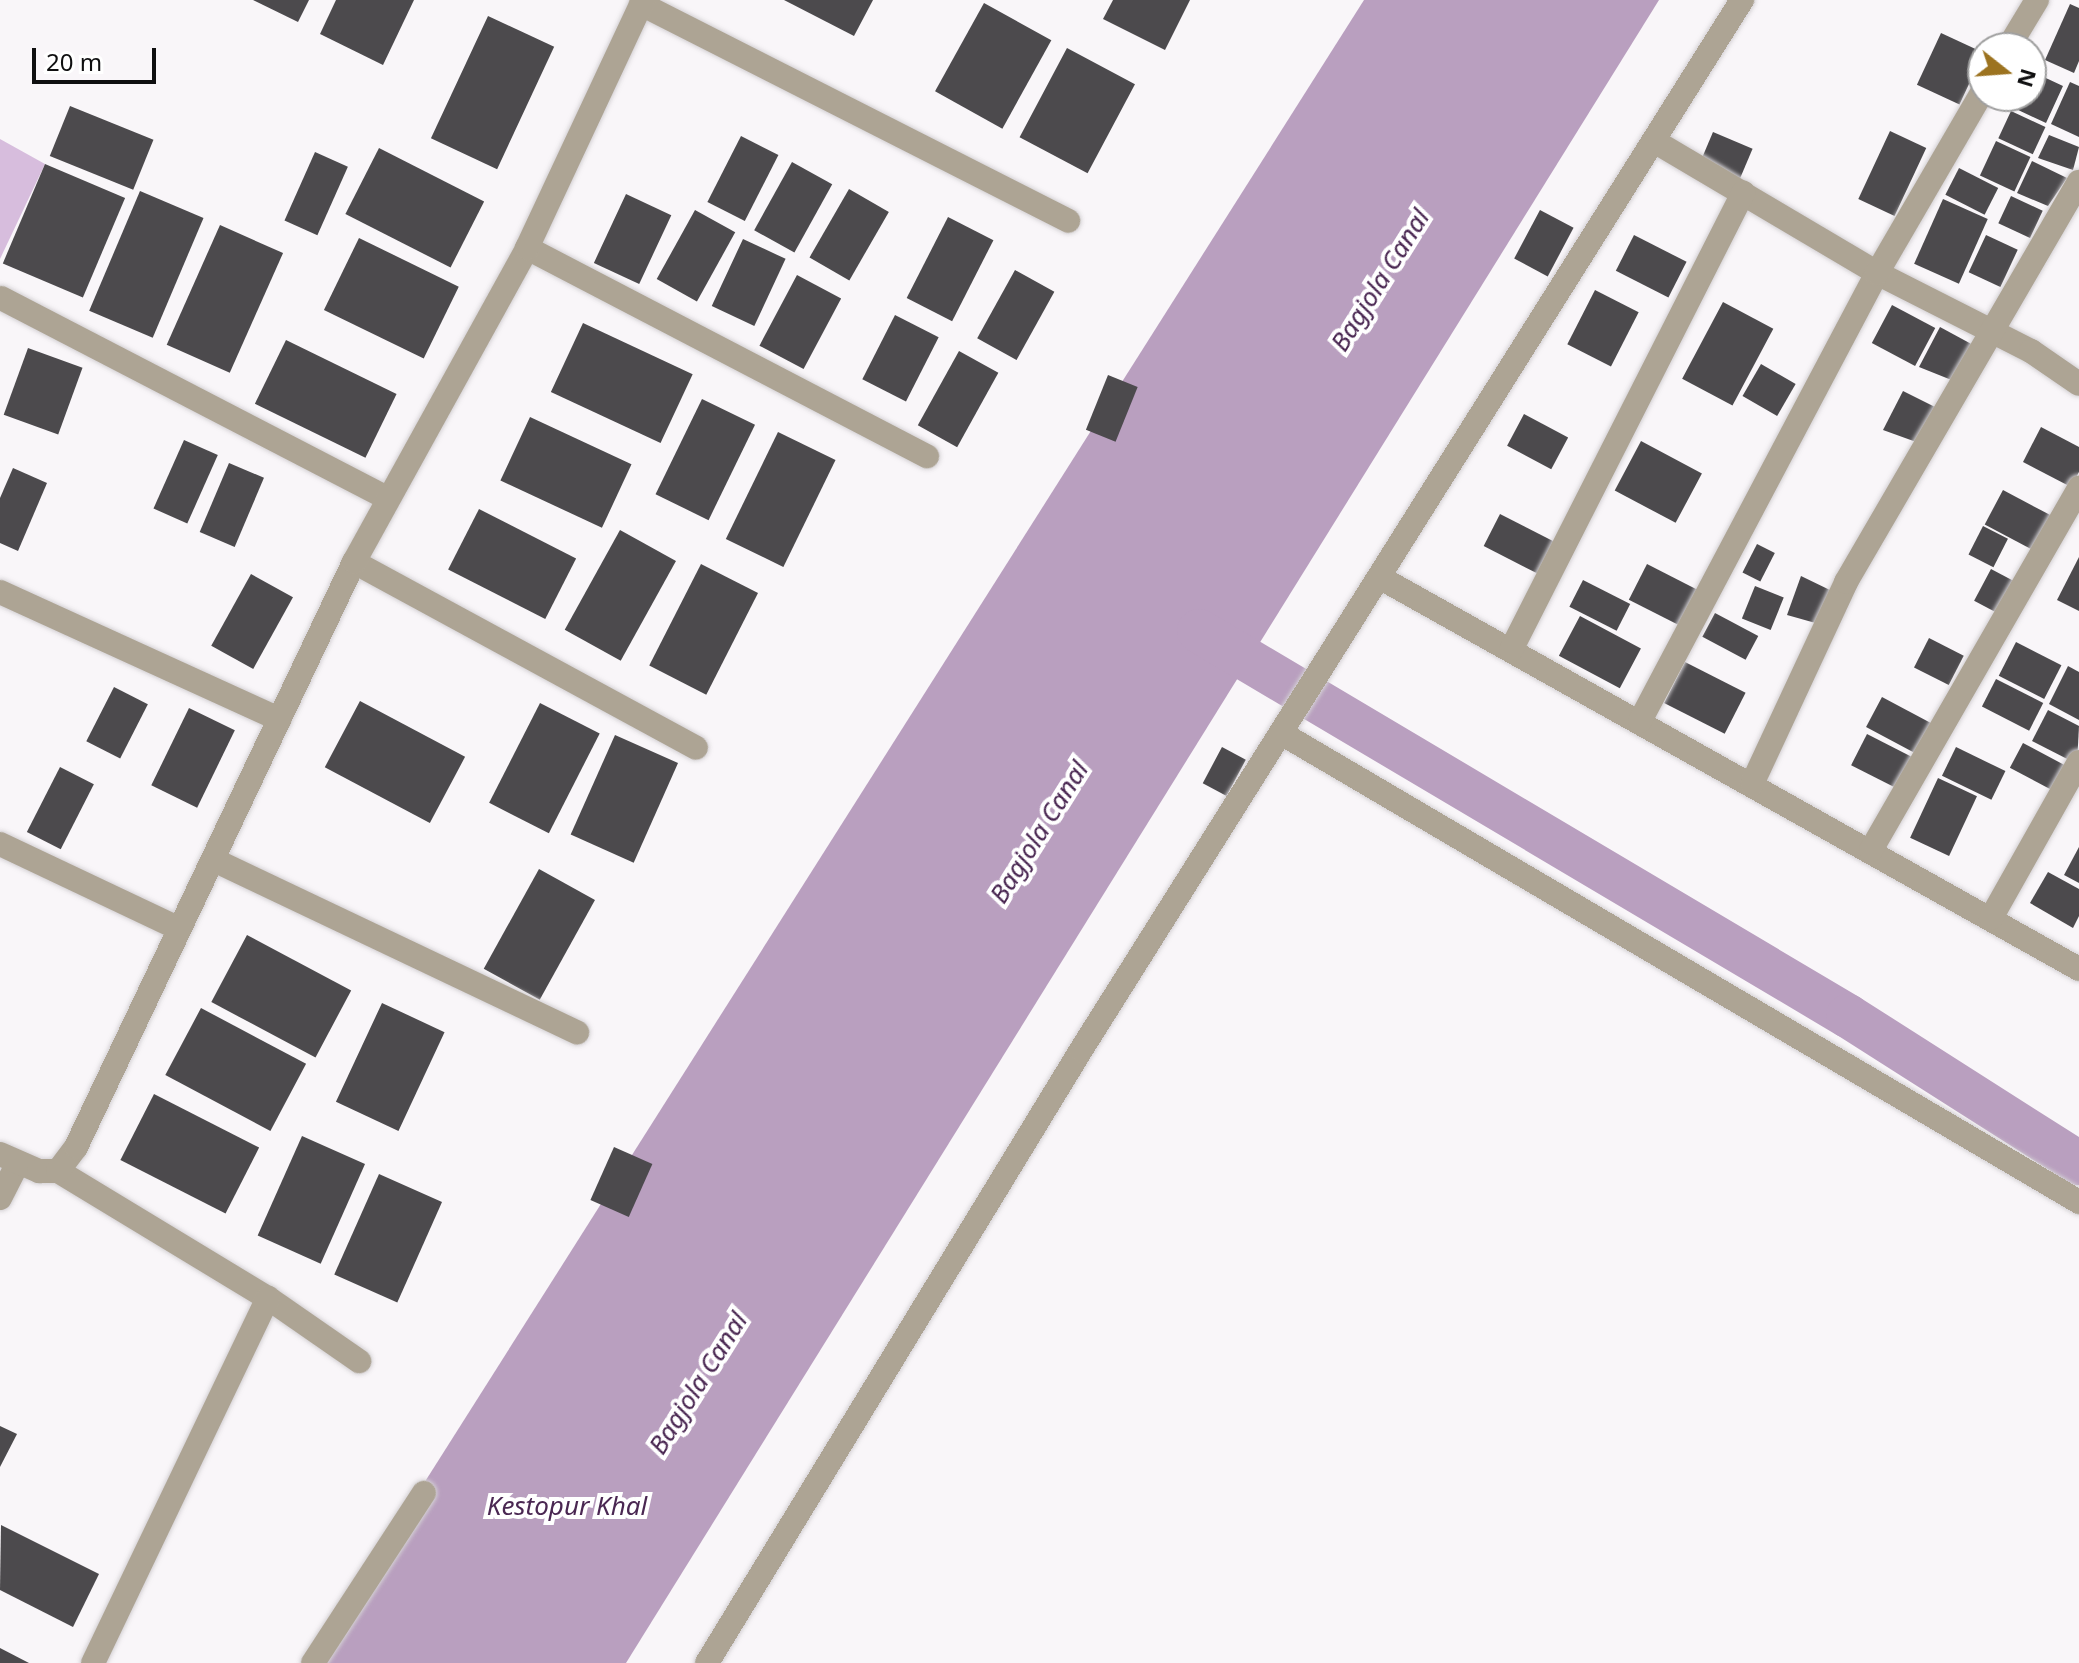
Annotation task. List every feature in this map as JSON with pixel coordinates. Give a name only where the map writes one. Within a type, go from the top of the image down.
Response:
[{"type":"street","points":[[707,1663],[1281,733],[1742,0]]},
{"type":"street","points":[[2018,32],[2037,0]]},
{"type":"street","points":[[58,1171],[76,1147],[354,562],[527,248],[638,1],[1068,221]]},
{"type":"street","points":[[1640,721],[1877,273],[1971,112]]},
{"type":"street","points":[[1654,141],[1877,273],[1988,333],[2031,351],[2079,384]]},
{"type":"street","points":[[1752,784],[1846,582],[1988,333],[2079,182]]},
{"type":"street","points":[[1511,650],[1743,193]]},
{"type":"street","points":[[527,248],[927,456]]},
{"type":"street","points":[[1,298],[387,498]]},
{"type":"street","points":[[1871,850],[2079,488]]},
{"type":"street","points":[[354,562],[696,748]]},
{"type":"street","points":[[1379,577],[2079,969]]},
{"type":"street","points":[[0,592],[279,719]]},
{"type":"street","points":[[1281,733],[2079,1202]]},
{"type":"street","points":[[1991,918],[2079,762]]},
{"type":"street","points":[[0,844],[178,928]]},
{"type":"street","points":[[214,860],[577,1032]]},
{"type":"street","points":[[0,1198],[9,1158],[58,1171],[268,1298],[359,1361]]},
{"type":"street","points":[[93,1663],[268,1298]]},
{"type":"street","points":[[313,1663],[424,1493]]},
{"type":"shaded area","points":[[0,139],[45,164],[0,259]]},
{"type":"water","name":"Kestopur Khal","points":[[1364,0],[1659,0],[626,1663],[310,1663]]},
{"type":"building","points":[[253,0],[309,0],[298,22]]},
{"type":"building","points":[[336,0],[414,0],[383,65],[320,34]]},
{"type":"building","points":[[784,0],[873,0],[854,36]]},
{"type":"building","points":[[1113,0],[1190,0],[1165,50],[1103,19]]},
{"type":"building","points":[[984,3],[1051,40],[1002,129],[935,91]]},
{"type":"building","points":[[2070,4],[2079,8],[2079,61],[2074,73],[2047,61]]},
{"type":"building","points":[[488,16],[554,47],[497,169],[431,138]]},
{"type":"building","points":[[1941,33],[1967,45],[1967,88],[1960,105],[1917,85]]},
{"type":"building","points":[[1067,48],[1135,84],[1088,173],[1020,137]]},
{"type":"building","points":[[2047,79],[2063,86],[2046,123],[2022,112],[2047,112]]},
{"type":"building","points":[[2070,82],[2079,86],[2079,137],[2051,124]]},
{"type":"building","points":[[70,106],[153,140],[133,190],[50,156]]},
{"type":"building","points":[[2011,112],[2045,127],[2033,154],[1998,138]]},
{"type":"building","points":[[1890,131],[1926,148],[1895,216],[1858,199]]},
{"type":"building","points":[[1713,132],[1753,149],[1739,182],[1699,165]]},
{"type":"building","points":[[2049,135],[2079,147],[2073,170],[2038,158]]},
{"type":"building","points":[[741,136],[778,155],[745,221],[707,202]]},
{"type":"building","points":[[1996,141],[2030,157],[2014,191],[1980,175]]},
{"type":"building","points":[[379,148],[484,202],[451,268],[345,214]]},
{"type":"building","points":[[315,152],[348,167],[317,235],[284,221]]},
{"type":"building","points":[[2032,161],[2067,178],[2048,206],[2017,193]]},
{"type":"building","points":[[792,162],[832,184],[794,253],[754,230]]},
{"type":"building","points":[[45,164],[125,198],[83,297],[3,263]]},
{"type":"building","points":[[1959,168],[1998,188],[1985,215],[1945,195]]},
{"type":"building","points":[[849,189],[889,212],[849,280],[810,257]]},
{"type":"building","points":[[140,191],[204,218],[153,338],[89,311]]},
{"type":"building","points":[[626,194],[671,215],[639,284],[594,263]]},
{"type":"building","points":[[2011,196],[2043,211],[2030,238],[1998,223]]},
{"type":"building","points":[[1943,199],[1988,219],[1959,284],[1914,264]]},
{"type":"building","points":[[695,210],[735,232],[697,301],[657,279]]},
{"type":"building","points":[[1540,210],[1574,228],[1548,276],[1514,259]]},
{"type":"building","points":[[948,217],[993,240],[952,321],[907,298]]},
{"type":"building","points":[[220,225],[283,253],[230,373],[167,345]]},
{"type":"building","points":[[1634,235],[1687,262],[1668,297],[1616,271]]},
{"type":"building","points":[[1986,235],[2018,250],[2000,287],[1969,272]]},
{"type":"building","points":[[359,238],[459,287],[424,359],[324,310]]},
{"type":"building","points":[[743,239],[786,259],[754,326],[712,306]]},
{"type":"building","points":[[1015,270],[1054,292],[1017,360],[977,338]]},
{"type":"building","points":[[797,275],[841,298],[804,369],[759,346]]},
{"type":"building","points":[[1595,290],[1639,312],[1611,367],[1567,344]]},
{"type":"building","points":[[1723,302],[1773,329],[1732,406],[1682,379]]},
{"type":"building","points":[[1892,305],[1935,328],[1915,366],[1872,343]]},
{"type":"building","points":[[895,315],[939,337],[906,401],[862,379]]},
{"type":"building","points":[[583,323],[693,374],[661,443],[551,392]]},
{"type":"building","points":[[1940,327],[1975,346],[1954,381],[1919,367]]},
{"type":"building","points":[[286,340],[397,394],[365,458],[255,404]]},
{"type":"building","points":[[28,348],[83,368],[58,435],[4,415]]},
{"type":"building","points":[[959,351],[998,373],[957,447],[918,425]]},
{"type":"building","points":[[1761,364],[1796,384],[1777,416],[1742,396]]},
{"type":"building","points":[[1108,375],[1138,387],[1116,442],[1086,430]]},
{"type":"building","points":[[1903,391],[1939,409],[1919,443],[1883,430]]},
{"type":"building","points":[[702,399],[755,425],[709,520],[656,494]]},
{"type":"building","points":[[1524,414],[1568,437],[1551,469],[1507,446]]},
{"type":"building","points":[[530,417],[632,464],[602,528],[500,480]]},
{"type":"building","points":[[2041,427],[2079,447],[2079,472],[2071,487],[2023,462]]},
{"type":"building","points":[[778,432],[836,460],[783,567],[726,539]]},
{"type":"building","points":[[184,440],[218,455],[187,524],[153,509]]},
{"type":"building","points":[[1641,441],[1702,473],[1676,523],[1615,490]]},
{"type":"building","points":[[229,463],[264,478],[235,547],[200,532]]},
{"type":"building","points":[[13,468],[47,483],[18,551],[0,543],[0,498]]},
{"type":"building","points":[[2003,490],[2051,515],[2032,550],[1985,524]]},
{"type":"building","points":[[479,509],[576,558],[545,619],[448,570]]},
{"type":"building","points":[[1500,514],[1554,542],[1538,574],[1484,546]]},
{"type":"building","points":[[1983,526],[2008,539],[1993,567],[1968,555]]},
{"type":"building","points":[[620,530],[676,561],[621,661],[565,630]]},
{"type":"building","points":[[1757,544],[1775,553],[1760,582],[1742,573]]},
{"type":"building","points":[[2079,557],[2079,611],[2057,600]]},
{"type":"building","points":[[701,564],[758,593],[706,695],[649,666]]},
{"type":"building","points":[[1647,564],[1702,592],[1684,628],[1629,600]]},
{"type":"building","points":[[1991,569],[2017,583],[2001,615],[1974,601]]},
{"type":"building","points":[[251,574],[293,597],[253,669],[211,646]]},
{"type":"building","points":[[1801,576],[1834,592],[1819,624],[1787,615]]},
{"type":"building","points":[[1583,580],[1630,604],[1617,631],[1569,607]]},
{"type":"building","points":[[1755,586],[1784,598],[1771,630],[1742,618]]},
{"type":"building","points":[[1715,613],[1758,636],[1746,660],[1702,637]]},
{"type":"building","points":[[1580,616],[1641,648],[1620,688],[1559,656]]},
{"type":"building","points":[[1929,638],[1964,656],[1949,685],[1914,667]]},
{"type":"building","points":[[2016,642],[2061,665],[2044,699],[1999,676]]},
{"type":"building","points":[[1685,662],[1746,693],[1725,734],[1664,703]]},
{"type":"building","points":[[2068,666],[2079,672],[2079,720],[2049,704]]},
{"type":"building","points":[[1996,679],[2043,703],[2029,731],[1982,707]]},
{"type":"building","points":[[114,687],[148,704],[120,759],[86,741]]},
{"type":"building","points":[[1882,697],[1934,725],[1918,755],[1866,727]]},
{"type":"building","points":[[360,701],[465,757],[430,823],[325,767]]},
{"type":"building","points":[[540,703],[600,733],[549,833],[489,803]]},
{"type":"building","points":[[189,708],[235,730],[197,808],[151,785]]},
{"type":"building","points":[[2048,710],[2079,726],[2077,764],[2032,741]]},
{"type":"building","points":[[1867,734],[1917,759],[1901,791],[1851,765]]},
{"type":"building","points":[[615,735],[678,763],[634,863],[571,835]]},
{"type":"building","points":[[2023,743],[2072,769],[2058,794],[2010,768]]},
{"type":"building","points":[[1222,747],[1246,760],[1227,796],[1203,783]]},
{"type":"building","points":[[1956,747],[2005,771],[1991,800],[1942,776]]},
{"type":"building","points":[[60,767],[94,784],[61,849],[27,832]]},
{"type":"building","points":[[1938,778],[1977,796],[1949,856],[1910,838]]},
{"type":"building","points":[[2079,847],[2079,883],[2064,875]]},
{"type":"building","points":[[539,869],[595,900],[540,1000],[484,969]]},
{"type":"building","points":[[2048,872],[2079,889],[2079,916],[2073,928],[2030,903]]},
{"type":"building","points":[[247,935],[351,990],[316,1058],[211,1002]]},
{"type":"building","points":[[382,1003],[445,1032],[398,1131],[336,1102]]},
{"type":"building","points":[[201,1008],[306,1064],[270,1131],[165,1075]]},
{"type":"building","points":[[154,1094],[259,1148],[226,1214],[120,1160]]},
{"type":"building","points":[[302,1136],[365,1164],[321,1264],[258,1236]]},
{"type":"building","points":[[614,1147],[652,1164],[629,1217],[590,1200]]},
{"type":"building","points":[[379,1174],[442,1202],[397,1303],[334,1274]]},
{"type":"building","points":[[0,1426],[17,1434],[0,1467]]},
{"type":"building","points":[[1,1525],[99,1574],[73,1627],[0,1590]]},
{"type":"building","points":[[0,1648],[29,1663],[0,1663]]},
{"type":"waterway","points":[[1199,631],[1848,1016],[2079,1163]]},
{"type":"water label","name":"Bagjola Canal","points":[[1380,280]]},
{"type":"water label","name":"Bagjola Canal","points":[[1039,832]]},
{"type":"water label","name":"Bagjola Canal","points":[[698,1383]]}]
